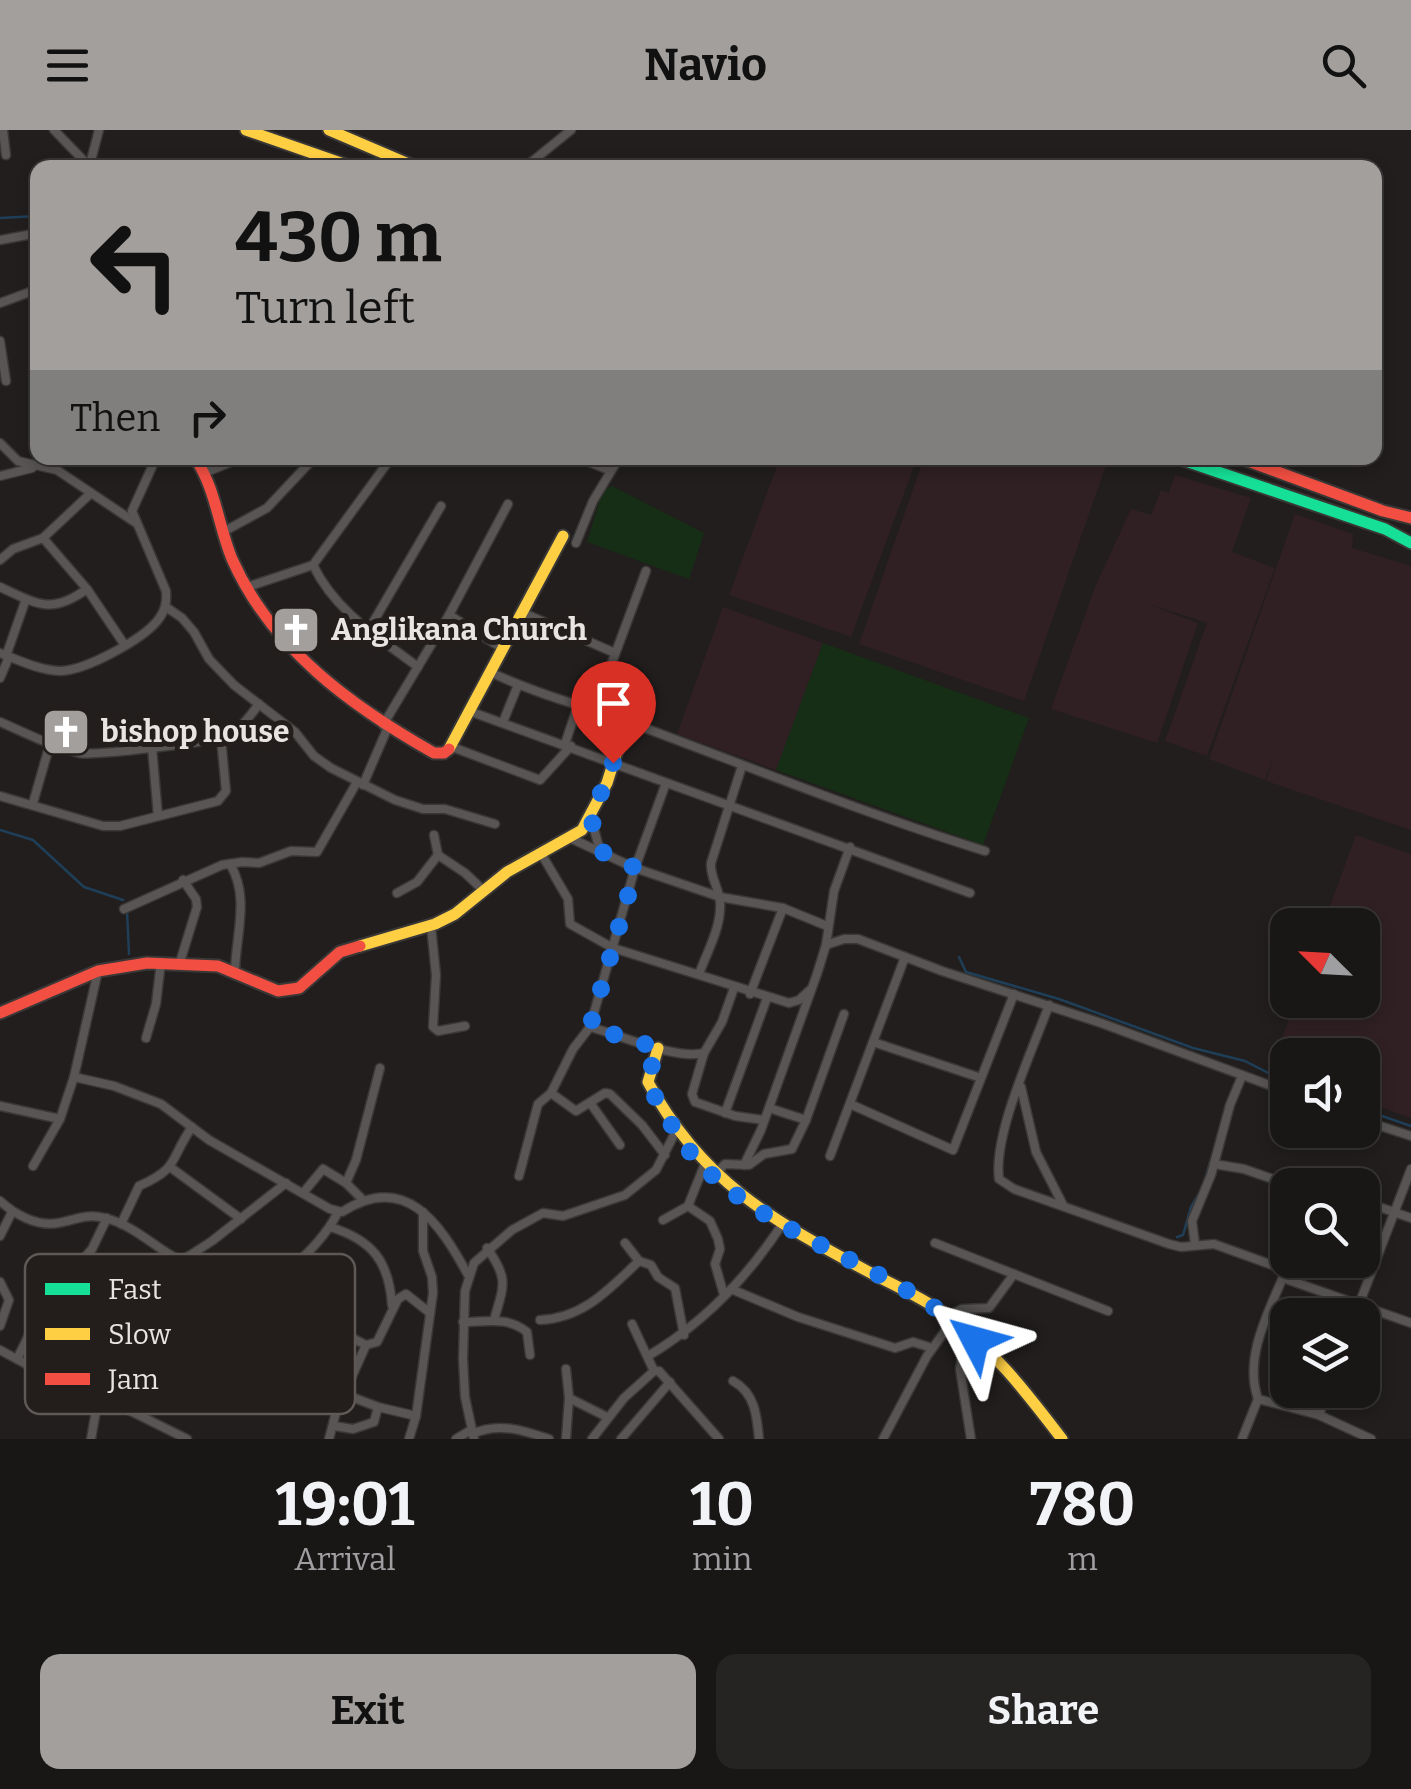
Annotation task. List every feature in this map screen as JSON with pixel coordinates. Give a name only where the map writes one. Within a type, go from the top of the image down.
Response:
[{"type":"main road","points":[[246,130],[332,160]]},
{"type":"main road","points":[[329,130],[361,135],[404,160]]},
{"type":"main road","points":[[199,465],[223,532],[264,615],[350,703],[434,753],[452,747],[563,536]]},
{"type":"main road","points":[[1198,465],[1385,529],[1411,542]]},
{"type":"main road","points":[[1259,465],[1411,518]]},
{"type":"main road","points":[[0,1013],[98,971],[162,962],[234,971],[263,985],[289,991],[313,978],[340,952],[431,926],[455,914],[507,872],[582,830],[591,818],[626,722]]},
{"type":"main road","points":[[658,1048],[648,1082],[675,1133],[709,1170],[783,1223],[950,1318],[1017,1382],[1062,1439]]},
{"type":"street","points":[[3,130],[6,155]]},
{"type":"street","points":[[54,130],[82,160]]},
{"type":"street","points":[[91,160],[99,130]]},
{"type":"street","points":[[534,160],[571,130]]},
{"type":"street","points":[[0,240],[30,235]]},
{"type":"street","points":[[0,303],[30,292]]},
{"type":"street","points":[[0,341],[6,382]]},
{"type":"street","points":[[0,443],[18,461],[30,464]]},
{"type":"street","points":[[35,465],[57,470],[137,524]]},
{"type":"street","points":[[5,655],[60,671],[80,668],[154,625],[166,606],[166,591],[132,512],[153,465]]},
{"type":"street","points":[[204,473],[224,465]]},
{"type":"street","points":[[223,532],[267,508],[307,465]]},
{"type":"street","points":[[247,587],[313,565],[386,465]]},
{"type":"street","points":[[596,465],[609,470]]},
{"type":"street","points":[[576,543],[613,465]]},
{"type":"street","points":[[0,476],[26,468],[57,470]]},
{"type":"street","points":[[0,560],[14,549],[43,538],[91,493]]},
{"type":"street","points":[[124,909],[183,880],[230,864],[259,864],[291,851],[317,852],[360,783],[386,726],[508,504]]},
{"type":"street","points":[[368,630],[441,506]]},
{"type":"street","points":[[43,538],[87,589],[124,644]]},
{"type":"street","points":[[313,565],[328,594],[368,630],[418,666]]},
{"type":"street","points":[[594,711],[646,572]]},
{"type":"street","points":[[0,587],[49,607],[60,606],[87,589]]},
{"type":"street","points":[[0,678],[26,599]]},
{"type":"street","points":[[166,606],[194,632],[209,660],[234,685],[295,732],[314,756],[360,783],[423,809],[444,808],[495,824]]},
{"type":"street","points":[[522,612],[615,653]]},
{"type":"street","points":[[449,615],[502,648]]},
{"type":"street","points":[[490,672],[518,686],[985,850]]},
{"type":"street","points":[[503,722],[518,686]]},
{"type":"street","points":[[0,722],[83,754],[221,738],[243,725],[259,704]]},
{"type":"street","points":[[452,747],[540,780],[568,745],[578,706]]},
{"type":"street","points":[[469,711],[970,893]]},
{"type":"street","points":[[0,796],[103,826],[120,826],[218,801],[226,783],[221,738]]},
{"type":"street","points":[[34,803],[50,744]]},
{"type":"street","points":[[152,747],[158,816]]},
{"type":"street","points":[[700,974],[718,922],[720,897],[710,874],[742,766]]},
{"type":"street","points":[[519,1176],[538,1104],[551,1093],[573,1048],[590,1027],[636,868],[666,783]]},
{"type":"street","points":[[591,818],[600,851]]},
{"type":"street","points":[[434,835],[438,855],[466,872],[483,890]]},
{"type":"street","points":[[570,838],[636,868],[720,897],[783,908],[827,926]]},
{"type":"street","points":[[744,1166],[769,1108],[826,945],[834,891],[850,847]]},
{"type":"street","points":[[396,892],[417,882],[438,855]]},
{"type":"street","points":[[542,855],[568,899],[570,924],[613,948],[700,974],[750,994],[789,1003],[811,989]]},
{"type":"street","points":[[230,864],[241,891],[234,971]]},
{"type":"street","points":[[180,962],[198,908],[183,880]]},
{"type":"street","points":[[750,994],[783,908]]},
{"type":"street","points":[[431,926],[436,975],[433,1027],[438,1031],[465,1026]]},
{"type":"street","points":[[826,945],[859,943],[905,957],[1270,1086]]},
{"type":"street","points":[[830,1156],[905,957]]},
{"type":"street","points":[[146,1038],[162,962]]},
{"type":"street","points":[[33,1166],[60,1119],[74,1077],[98,971]]},
{"type":"street","points":[[734,988],[722,1022],[704,1053],[692,1094],[695,1102],[725,1113],[764,1120]]},
{"type":"street","points":[[850,1104],[954,1150],[1014,994]]},
{"type":"street","points":[[725,1113],[767,998]]},
{"type":"street","points":[[1050,1005],[1004,1134],[999,1180],[1169,1244],[1214,1244],[1270,1268]]},
{"type":"street","points":[[663,1220],[688,1206],[709,1170],[725,1164],[744,1166],[764,1154],[792,1148],[844,1014]]},
{"type":"street","points":[[590,1027],[658,1048],[704,1053]]},
{"type":"street","points":[[873,1042],[982,1078]]},
{"type":"street","points":[[346,1182],[356,1160],[380,1068]]},
{"type":"street","points":[[1195,1244],[1192,1221],[1242,1076]]},
{"type":"street","points":[[74,1077],[114,1086],[161,1104],[229,1152],[338,1212]]},
{"type":"street","points":[[1021,1083],[1036,1152],[1064,1207]]},
{"type":"street","points":[[551,1093],[576,1111],[610,1094],[642,1125],[665,1155]]},
{"type":"street","points":[[591,1104],[620,1145]]},
{"type":"street","points":[[0,1106],[60,1119]]},
{"type":"street","points":[[769,1108],[806,1120]]},
{"type":"street","points":[[1380,1126],[1411,1136]]},
{"type":"street","points":[[121,1224],[139,1186],[159,1180],[192,1127]]},
{"type":"street","points":[[472,1434],[465,1398],[463,1322],[468,1275],[487,1248],[543,1213],[563,1216],[625,1195],[656,1170],[675,1133]]},
{"type":"street","points":[[1214,1164],[1270,1178]]},
{"type":"street","points":[[170,1167],[241,1219]]},
{"type":"street","points":[[303,1193],[324,1168],[346,1182],[362,1200]]},
{"type":"street","points":[[1361,1298],[1411,1169]]},
{"type":"street","points":[[191,1254],[286,1183]]},
{"type":"street","points":[[305,1254],[330,1227],[338,1212],[362,1200],[385,1195],[423,1212],[445,1234],[468,1275]]},
{"type":"street","points":[[0,1201],[12,1212],[57,1224],[83,1215],[107,1218],[170,1254]]},
{"type":"street","points":[[688,1206],[710,1220],[720,1248],[715,1264],[727,1292],[880,1343],[900,1348],[916,1342],[932,1348]]},
{"type":"street","points":[[1380,1207],[1411,1218]]},
{"type":"street","points":[[0,1236],[12,1212]]},
{"type":"street","points":[[410,1439],[430,1313],[432,1277],[423,1251],[423,1212]]},
{"type":"street","points":[[87,1254],[107,1218]]},
{"type":"street","points":[[648,1356],[704,1318],[744,1278],[783,1223]]},
{"type":"street","points":[[330,1227],[355,1236],[377,1256],[388,1272],[393,1310]]},
{"type":"street","points":[[934,1243],[1108,1311]]},
{"type":"street","points":[[624,1244],[675,1288],[684,1335]]},
{"type":"street","points":[[487,1248],[502,1270],[494,1320]]},
{"type":"street","points":[[540,1320],[581,1311],[640,1261]]},
{"type":"street","points":[[883,1439],[950,1318],[962,1309],[990,1308],[1014,1274]]},
{"type":"street","points":[[1242,1439],[1258,1399],[1252,1368],[1284,1278]]},
{"type":"street","points":[[1294,1278],[1342,1298]]},
{"type":"street","points":[[0,1282],[9,1300],[0,1326]]},
{"type":"street","points":[[355,1370],[366,1346],[376,1342],[398,1300],[406,1294],[430,1313]]},
{"type":"street","points":[[1380,1312],[1411,1323]]},
{"type":"street","points":[[463,1322],[494,1320],[521,1326],[527,1332],[530,1355]]},
{"type":"street","points":[[632,1324],[654,1371]]},
{"type":"street","points":[[355,1340],[366,1346]]},
{"type":"street","points":[[968,1437],[960,1362],[975,1340]]},
{"type":"street","points":[[17,1359],[25,1343]]},
{"type":"street","points":[[0,1350],[25,1362]]},
{"type":"street","points":[[566,1369],[566,1439]]},
{"type":"street","points":[[654,1371],[670,1382],[720,1439]]},
{"type":"street","points":[[592,1439],[654,1371]]},
{"type":"street","points":[[733,1381],[745,1388],[750,1398],[758,1419],[759,1439]]},
{"type":"street","points":[[621,1439],[670,1382]]},
{"type":"street","points":[[569,1398],[608,1417]]},
{"type":"street","points":[[355,1399],[416,1416]]},
{"type":"street","points":[[1258,1399],[1318,1415],[1370,1439]]},
{"type":"street","points":[[334,1426],[364,1427],[374,1422],[378,1408]]},
{"type":"street","points":[[1318,1415],[1321,1408]]},
{"type":"street","points":[[91,1439],[95,1414]]},
{"type":"street","points":[[138,1414],[187,1439]]},
{"type":"street","points":[[329,1439],[338,1414]]},
{"type":"street","points":[[456,1439],[499,1427],[549,1439]]},
{"type":"shaded area","points":[[777,465],[914,465],[851,637],[729,595]]},
{"type":"shaded area","points":[[922,465],[1106,465],[1024,701],[859,644]]},
{"type":"shaded area","points":[[1175,475],[1251,498],[1232,552],[1275,568],[1207,756],[1165,741],[1207,623],[1145,603],[1198,623],[1157,743],[1051,709],[1095,587],[1131,509],[1151,515],[1161,490],[1169,493]]},
{"type":"shaded area","points":[[1295,514],[1353,534],[1352,548],[1411,566],[1411,830],[1266,781],[1276,751],[1265,780],[1209,759]]},
{"type":"shaded area","points":[[723,607],[823,643],[776,770],[677,734]]},
{"type":"shaded area","points":[[1356,835],[1411,854],[1411,1118],[1380,1107],[1380,1038],[1282,1038],[1289,1018],[1380,1018],[1380,908],[1329,908]]},
{"type":"green space","points":[[612,486],[704,533],[689,579],[587,542],[603,490]]},
{"type":"green space","points":[[823,643],[1029,718],[983,845],[776,770]]},
{"type":"waterway","points":[[0,218],[30,216]]},
{"type":"waterway","points":[[0,830],[33,840],[84,887],[123,900]]},
{"type":"waterway","points":[[127,911],[129,954]]},
{"type":"waterway","points":[[959,957],[966,972],[1059,999],[1193,1048],[1245,1061],[1270,1074]]},
{"type":"waterway","points":[[1380,1115],[1411,1126]]},
{"type":"waterway","points":[[1203,1185],[1211,1159]]},
{"type":"waterway","points":[[1177,1237],[1183,1235],[1200,1192]]},
{"type":"traffic: fast","points":[[1198,465],[1385,529],[1411,543]]},
{"type":"traffic: slow","points":[[246,130],[332,160]]},
{"type":"traffic: slow","points":[[329,130],[399,160]]},
{"type":"traffic: slow","points":[[449,749],[563,536]]},
{"type":"traffic: slow","points":[[360,946],[435,924],[455,914],[507,872],[582,830],[607,783],[626,722]]},
{"type":"traffic: slow","points":[[658,1048],[648,1082],[669,1117],[716,1172],[742,1195],[801,1234],[960,1325],[1007,1371],[1062,1439]]},
{"type":"traffic: jam","points":[[199,465],[208,482],[232,559],[269,621],[292,648],[373,716],[434,753],[449,749]]},
{"type":"traffic: jam","points":[[1259,465],[1411,518]]},
{"type":"traffic: jam","points":[[0,1013],[98,971],[147,963],[218,966],[278,991],[299,988],[340,952],[360,946]]},
{"type":"place","name":"Anglikana Church","points":[[296,630]]},
{"type":"place","name":"bishop house","points":[[66,732]]},
{"type":"route","points":[[613,763],[591,818],[593,829],[600,851],[636,868],[590,1027],[658,1048],[648,1082],[654,1094],[675,1133],[727,1186],[801,1234],[934,1306],[975,1340]]}]
